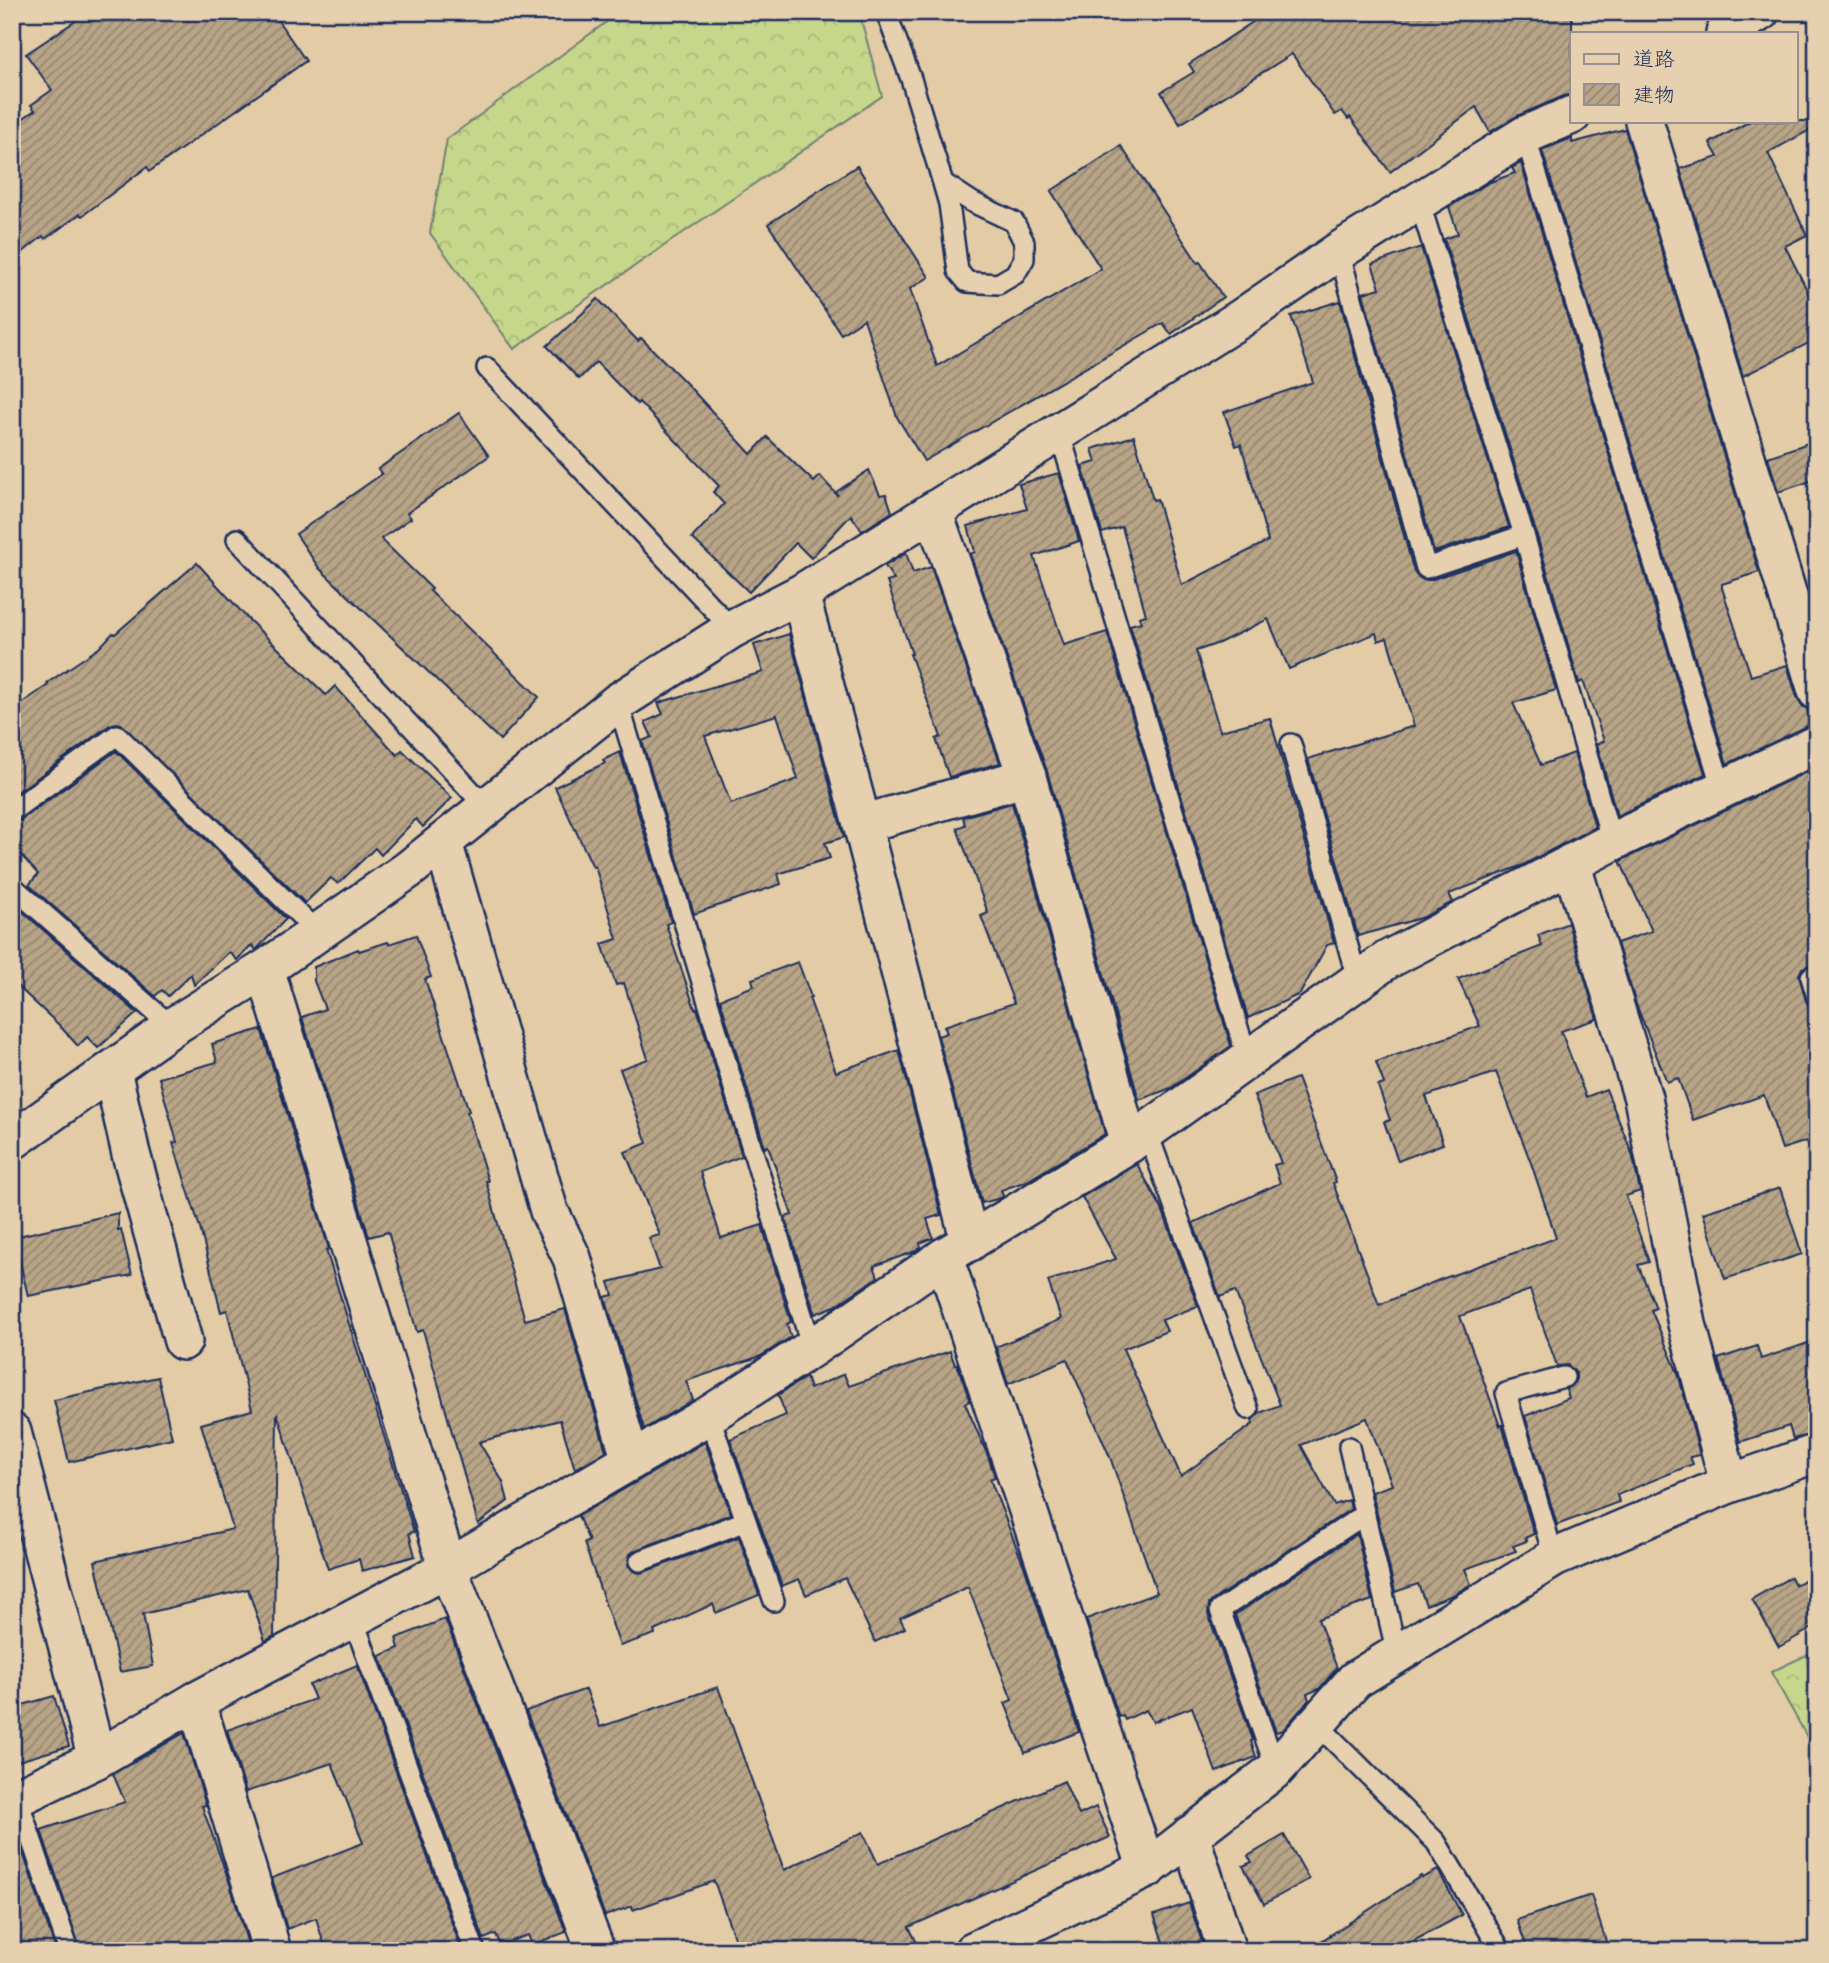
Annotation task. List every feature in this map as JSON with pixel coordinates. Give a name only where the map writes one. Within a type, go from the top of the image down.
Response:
[{"type":"street","points":[[1727,32],[1760,12]]},
{"type":"street","points":[[12,1141],[172,1027],[265,969],[408,870],[618,702],[732,629],[800,594],[933,511],[1525,135],[1570,116]]},
{"type":"street","points":[[1644,122],[1817,691]]},
{"type":"street","points":[[933,511],[1027,777],[1138,1137]]},
{"type":"street","points":[[800,594],[862,824],[957,1249],[1147,1869]]},
{"type":"street","points":[[15,1799],[97,1759],[195,1702],[448,1568],[709,1415],[957,1249],[1138,1137],[1387,960],[1612,842],[1817,744]]},
{"type":"street","points":[[862,824],[1027,777]]},
{"type":"street","points":[[443,842],[549,1211],[572,1258],[631,1461]]},
{"type":"street","points":[[1571,863],[1643,1098],[1686,1324],[1729,1484]]},
{"type":"street","points":[[265,969],[448,1568],[596,1951]]},
{"type":"street","points":[[112,1070],[131,1154],[183,1341]]},
{"type":"street","points":[[12,1433],[97,1759]]},
{"type":"street","points":[[973,1951],[1147,1869],[1276,1769],[1355,1680],[1554,1558],[1729,1484],[1817,1453]]},
{"type":"street","points":[[195,1702],[272,1951]]},
{"type":"street","points":[[1190,1835],[1227,1951]]},
{"type":"lane","points":[[886,12],[911,79],[949,204],[958,271],[967,282],[998,284],[1015,274],[1024,259],[1024,242],[1014,222],[972,202],[943,183]]},
{"type":"lane","points":[[1525,135],[1723,789]]},
{"type":"lane","points":[[1419,201],[1524,535],[1612,842]]},
{"type":"lane","points":[[1339,251],[1426,568],[1524,535]]},
{"type":"lane","points":[[486,368],[732,629]]},
{"type":"lane","points":[[1059,431],[1248,1060]]},
{"type":"lane","points":[[237,539],[486,808]]},
{"type":"lane","points":[[618,702],[812,1348]]},
{"type":"lane","points":[[12,811],[117,735],[318,933]]},
{"type":"lane","points":[[1291,744],[1358,982]]},
{"type":"lane","points":[[12,886],[172,1027]]},
{"type":"lane","points":[[1817,975],[1811,977],[1817,997]]},
{"type":"lane","points":[[1138,1137],[1248,1409]]},
{"type":"lane","points":[[1554,1558],[1506,1393],[1564,1377]]},
{"type":"lane","points":[[709,1415],[774,1601]]},
{"type":"lane","points":[[1349,1447],[1397,1654]]},
{"type":"lane","points":[[1276,1769],[1220,1610],[1365,1514]]},
{"type":"lane","points":[[640,1561],[746,1521]]},
{"type":"lane","points":[[353,1619],[475,1951]]},
{"type":"lane","points":[[1317,1724],[1436,1842],[1501,1951]]},
{"type":"lane","points":[[15,1799],[69,1951]]},
{"type":"green space","points":[[620,12],[859,12],[882,96],[514,349],[430,233],[447,139]]},
{"type":"green space","points":[[1817,1650],[1817,1755],[1771,1672]]},
{"type":"building","points":[[89,12],[272,12],[306,61],[150,171],[147,167],[82,216],[80,214],[45,239],[43,236],[12,261],[12,126],[35,110],[31,105],[52,90],[26,54]]},
{"type":"building","points":[[1268,12],[1572,12],[1570,94],[1517,116],[1490,132],[1476,107],[1390,172],[1350,117],[1348,119],[1342,111],[1335,115],[1292,54],[1180,124],[1161,92],[1194,72],[1189,64]]},
{"type":"building","points":[[1817,121],[1817,126],[1768,153],[1807,235],[1785,246],[1817,310],[1817,339],[1743,376],[1680,169],[1718,157],[1710,143],[1748,122]]},
{"type":"building","points":[[1625,129],[1759,572],[1722,584],[1722,588],[1751,676],[1787,665],[1797,697],[1807,709],[1812,724],[1727,764],[1542,150],[1572,138],[1572,143]]},
{"type":"building","points":[[1121,146],[1223,297],[1171,334],[1163,323],[924,461],[897,417],[864,319],[841,334],[768,224],[857,166],[929,277],[910,289],[937,366],[1101,269],[1051,191]]},
{"type":"building","points":[[1521,163],[1705,774],[1617,816],[1597,744],[1604,741],[1583,681],[1579,683],[1536,532],[1444,239],[1458,234],[1449,207],[1488,183],[1515,173],[1512,168]]},
{"type":"building","points":[[1421,247],[1509,527],[1434,552],[1363,293],[1380,288],[1372,264]]},
{"type":"building","points":[[598,299],[638,341],[641,338],[685,382],[751,454],[767,437],[814,482],[820,476],[838,496],[836,492],[869,470],[880,495],[886,494],[892,512],[862,531],[851,515],[811,558],[796,543],[749,592],[692,538],[724,504],[713,492],[719,486],[639,402],[637,404],[596,362],[579,379],[547,346]]},
{"type":"building","points":[[1340,301],[1414,572],[1423,580],[1430,580],[1516,551],[1556,690],[1513,703],[1541,765],[1574,753],[1595,827],[1523,865],[1449,894],[1453,902],[1424,917],[1358,936],[1308,759],[1414,726],[1387,638],[1378,641],[1376,633],[1289,669],[1268,619],[1196,651],[1220,731],[1270,718],[1334,943],[1327,945],[1300,994],[1248,1018],[1130,625],[1141,622],[1139,617],[1146,615],[1122,527],[1102,533],[1082,466],[1096,462],[1092,449],[1134,436],[1153,500],[1157,499],[1182,585],[1268,541],[1241,444],[1236,446],[1224,412],[1313,382],[1291,316]]},
{"type":"building","points":[[459,413],[489,456],[407,513],[411,518],[381,539],[432,589],[430,591],[539,697],[500,740],[319,568],[296,534],[382,474],[378,469]]},
{"type":"building","points":[[1817,440],[1817,479],[1778,492],[1768,457]]},
{"type":"building","points":[[1059,473],[1079,541],[1034,556],[1064,645],[1107,632],[1231,1046],[1171,1088],[1139,1100],[1047,771],[970,554],[975,552],[968,526],[1027,509],[1019,484]]},
{"type":"building","points":[[906,553],[913,573],[931,567],[1000,763],[949,777],[936,739],[941,737],[887,582],[894,580],[885,566]]},
{"type":"building","points":[[197,563],[248,619],[326,695],[335,686],[397,755],[402,750],[452,798],[423,827],[416,819],[381,855],[375,848],[338,884],[331,878],[305,903],[121,724],[110,725],[12,796],[12,710],[99,648],[113,633]]},
{"type":"building","points":[[789,634],[844,837],[825,843],[830,858],[778,874],[781,884],[694,914],[642,741],[652,737],[645,722],[663,714],[658,703],[763,672],[754,645]],"holes":[[[777,715],[798,779],[731,804],[705,736]]]},
{"type":"building","points":[[116,751],[286,919],[256,950],[252,945],[237,960],[229,952],[194,985],[191,974],[168,996],[162,990],[155,996],[29,885],[38,874],[12,845],[12,823],[19,821]]},
{"type":"building","points":[[620,752],[671,922],[666,924],[695,1009],[697,1008],[742,1156],[700,1172],[721,1238],[762,1225],[791,1322],[787,1324],[791,1337],[761,1356],[686,1381],[693,1400],[644,1429],[605,1297],[613,1295],[609,1282],[660,1269],[649,1238],[660,1235],[625,1152],[647,1143],[620,1069],[648,1059],[624,983],[616,985],[602,944],[617,939],[595,866],[593,867],[555,787],[605,763],[603,760]]},
{"type":"building","points":[[1817,767],[1817,963],[1802,968],[1799,975],[1806,1001],[1809,1006],[1817,1009],[1817,1138],[1782,1149],[1764,1095],[1693,1120],[1678,1078],[1667,1082],[1636,1004],[1617,943],[1652,931],[1620,861]]},
{"type":"building","points":[[1012,803],[1105,1134],[1027,1181],[1001,1190],[1001,1198],[982,1203],[938,1036],[947,1033],[944,1026],[1014,1003],[981,916],[988,913],[957,828],[965,825],[963,817]]},
{"type":"building","points":[[14,904],[137,1013],[98,1048],[87,1037],[78,1046],[12,981]]},
{"type":"building","points":[[1568,923],[1597,1019],[1561,1031],[1586,1097],[1606,1089],[1632,1153],[1640,1191],[1626,1196],[1649,1262],[1638,1265],[1656,1308],[1651,1310],[1678,1373],[1700,1455],[1690,1457],[1693,1464],[1617,1495],[1619,1502],[1557,1525],[1525,1416],[1569,1398],[1566,1389],[1573,1385],[1576,1373],[1568,1365],[1557,1366],[1530,1290],[1460,1316],[1500,1426],[1502,1425],[1534,1534],[1525,1538],[1527,1541],[1513,1546],[1516,1551],[1465,1569],[1471,1584],[1453,1595],[1426,1605],[1418,1584],[1395,1592],[1372,1492],[1392,1485],[1367,1418],[1301,1445],[1334,1505],[1349,1500],[1351,1509],[1209,1604],[1208,1614],[1253,1740],[1251,1741],[1256,1757],[1216,1772],[1192,1707],[1153,1722],[1146,1710],[1125,1720],[1123,1716],[1119,1717],[1086,1619],[1157,1593],[1110,1457],[1067,1359],[1008,1384],[996,1347],[1061,1319],[1048,1281],[1116,1259],[1082,1197],[1137,1164],[1162,1209],[1198,1306],[1162,1320],[1167,1331],[1123,1349],[1181,1476],[1253,1424],[1252,1420],[1259,1413],[1280,1405],[1235,1291],[1220,1297],[1193,1223],[1280,1183],[1274,1165],[1281,1163],[1254,1095],[1297,1078],[1379,1305],[1439,1280],[1556,1238],[1496,1072],[1426,1096],[1443,1144],[1398,1161],[1384,1122],[1390,1120],[1378,1086],[1384,1084],[1376,1062],[1480,1026],[1458,979],[1542,946],[1538,935]]},
{"type":"building","points":[[416,935],[431,977],[425,979],[469,1111],[467,1112],[525,1320],[565,1309],[606,1451],[575,1469],[560,1420],[479,1442],[503,1482],[508,1501],[478,1524],[423,1330],[417,1332],[388,1232],[369,1237],[302,1017],[325,1009],[314,981],[314,967],[358,949],[359,951],[388,942],[389,944]]},
{"type":"building","points":[[798,962],[836,1072],[899,1050],[941,1215],[927,1219],[933,1238],[920,1243],[921,1247],[916,1251],[874,1266],[878,1277],[835,1306],[815,1314],[785,1217],[792,1215],[768,1146],[765,1148],[720,999],[754,986],[752,979]]},
{"type":"building","points":[[261,1029],[329,1249],[326,1250],[414,1532],[409,1533],[415,1556],[362,1571],[359,1559],[328,1569],[277,1413],[274,1636],[265,1641],[248,1589],[143,1614],[153,1666],[120,1672],[95,1561],[233,1529],[201,1424],[252,1410],[227,1310],[221,1312],[200,1228],[173,1143],[177,1142],[159,1078],[217,1062],[212,1044]]},
{"type":"building","points":[[1780,1188],[1802,1254],[1725,1279],[1703,1213]]},
{"type":"building","points":[[118,1213],[118,1230],[121,1229],[132,1275],[28,1296],[14,1237]]},
{"type":"building","points":[[1817,1340],[1817,1433],[1793,1439],[1789,1426],[1740,1442],[1718,1359],[1757,1346],[1761,1359]]},
{"type":"building","points":[[950,1351],[970,1401],[965,1403],[995,1477],[990,1479],[1027,1574],[1079,1732],[1025,1753],[1005,1703],[1012,1700],[968,1587],[900,1618],[905,1628],[875,1642],[845,1578],[806,1595],[799,1579],[782,1586],[730,1439],[786,1415],[778,1395],[806,1377],[810,1389],[844,1374],[849,1386]]},
{"type":"building","points":[[158,1377],[172,1438],[69,1462],[54,1400]]},
{"type":"building","points":[[705,1442],[731,1514],[636,1550],[630,1554],[628,1565],[633,1571],[644,1572],[739,1537],[759,1595],[716,1613],[713,1604],[654,1631],[655,1634],[620,1646],[584,1543],[589,1541],[578,1516]]},
{"type":"building","points":[[1357,1534],[1372,1600],[1318,1619],[1337,1668],[1319,1689],[1307,1694],[1309,1700],[1283,1730],[1276,1732],[1235,1615]]},
{"type":"building","points":[[1817,1573],[1816,1626],[1779,1647],[1752,1599],[1791,1577],[1795,1585]]},
{"type":"building","points":[[445,1619],[566,1932],[532,1945],[528,1935],[500,1945],[496,1934],[484,1939],[380,1656],[399,1648],[396,1638]]},
{"type":"building","points":[[357,1665],[461,1948],[453,1951],[326,1951],[316,1918],[287,1929],[272,1878],[363,1843],[332,1763],[246,1792],[227,1730],[315,1699],[309,1685]]},
{"type":"building","points":[[718,1687],[784,1870],[863,1832],[878,1864],[1064,1781],[1079,1815],[1096,1807],[1110,1837],[909,1927],[921,1951],[739,1951],[714,1881],[633,1910],[632,1906],[605,1916],[526,1711],[586,1689],[600,1727]]},
{"type":"building","points":[[54,1696],[69,1746],[12,1763],[12,1708]]},
{"type":"building","points":[[184,1733],[206,1805],[202,1806],[250,1951],[81,1951],[41,1830],[125,1802],[113,1774]]},
{"type":"building","points":[[1284,1835],[1309,1879],[1264,1904],[1243,1866],[1252,1862],[1248,1856]]},
{"type":"building","points":[[18,1838],[56,1951],[12,1951],[12,1840]]},
{"type":"building","points":[[1438,1870],[1462,1915],[1395,1951],[1306,1951],[1421,1876],[1422,1878]]},
{"type":"building","points":[[1591,1895],[1609,1951],[1528,1951],[1517,1920]]},
{"type":"building","points":[[1189,1903],[1205,1951],[1166,1951],[1154,1915]]}]
